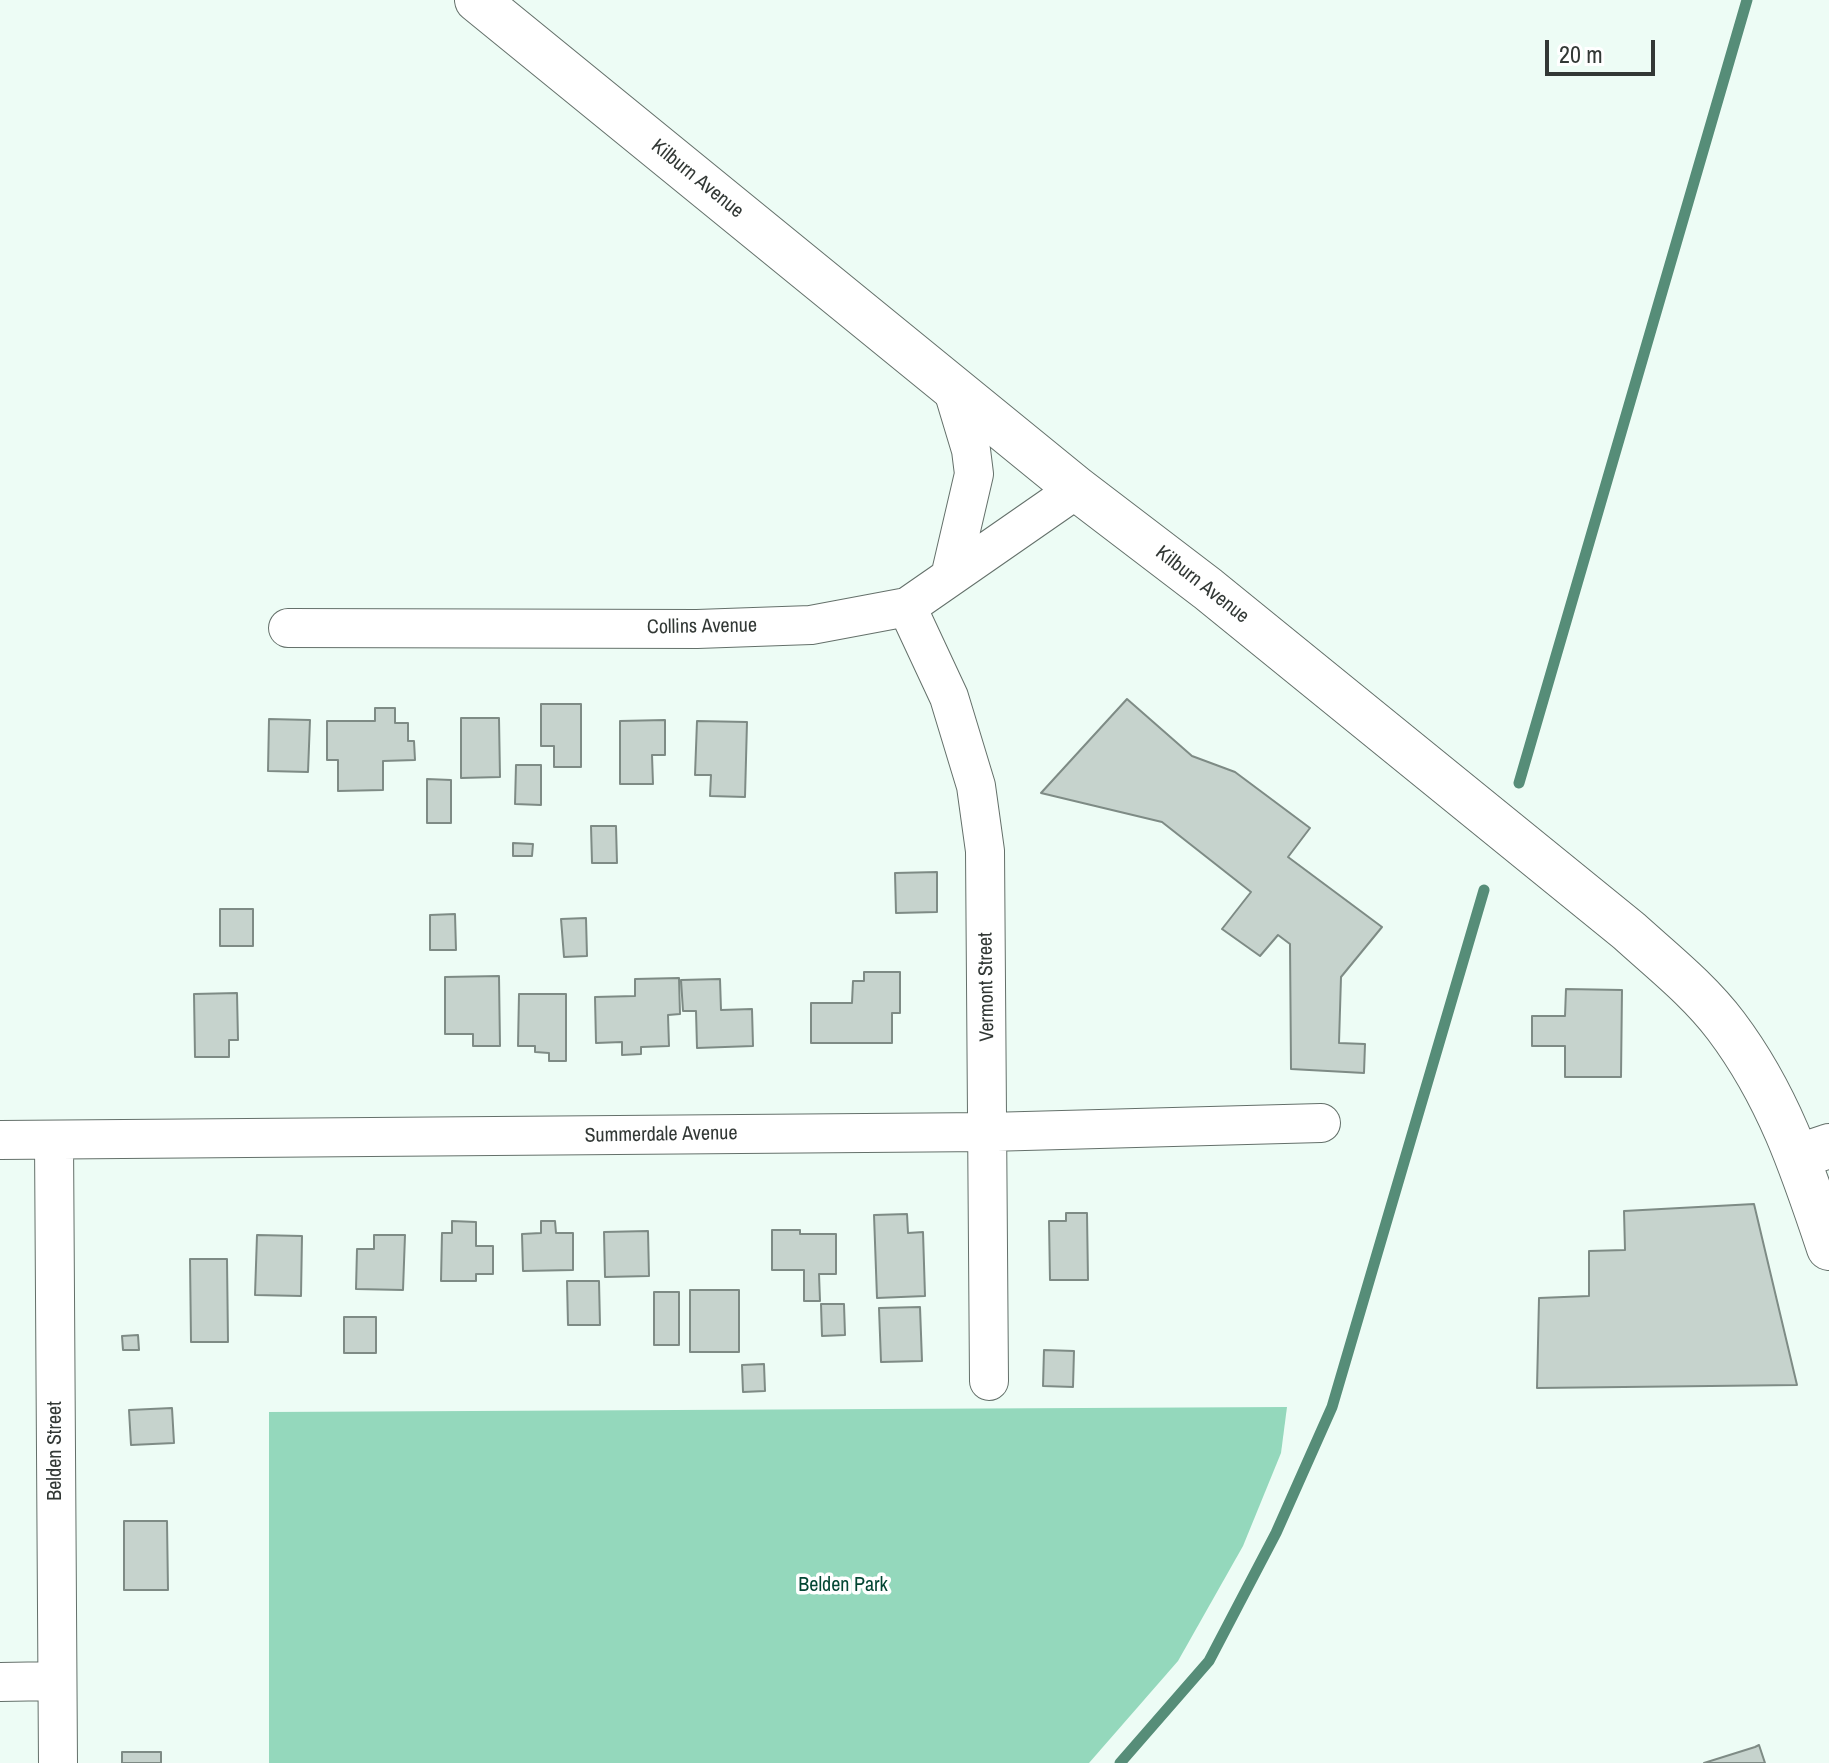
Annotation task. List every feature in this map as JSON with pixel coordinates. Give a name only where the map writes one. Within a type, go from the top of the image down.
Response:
[{"type":"main road","name":"Kilburn Avenue","points":[[477,0],[1077,489],[1208,589],[1629,931],[1680,976],[1724,1024],[1814,1151],[1829,1248]]},
{"type":"street","points":[[950,577],[974,474],[971,450],[952,387]]},
{"type":"street","name":"Collins Avenue","points":[[288,628],[711,628],[811,625],[907,607],[1077,489]]},
{"type":"street","name":"Vermont Street","points":[[907,607],[949,697],[976,786],[985,851],[989,1381]]},
{"type":"street","name":"Summerdale Avenue","points":[[0,1140],[988,1132],[1321,1123]]},
{"type":"street","name":"Belden Street","points":[[54,1140],[58,1763]]},
{"type":"street","points":[[0,1682],[56,1681]]},
{"type":"green space","name":"Belden Park","points":[[1287,1407],[1281,1453],[1243,1546],[1178,1661],[1089,1763],[269,1763],[269,1412]]},
{"type":"building","points":[[1127,699],[1192,756],[1235,772],[1310,828],[1288,857],[1382,927],[1341,977],[1339,1043],[1365,1044],[1364,1073],[1291,1069],[1290,944],[1278,935],[1260,956],[1222,929],[1251,892],[1162,822],[1041,793]]},
{"type":"building","points":[[541,704],[581,704],[581,767],[554,767],[554,746],[541,746]]},
{"type":"building","points":[[375,708],[395,708],[395,723],[408,723],[408,741],[414,741],[415,760],[383,761],[383,790],[338,791],[338,760],[327,760],[327,721],[375,721]]},
{"type":"building","points":[[461,718],[499,718],[500,777],[461,778]]},
{"type":"building","points":[[269,719],[310,720],[308,772],[268,771]]},
{"type":"building","points":[[665,720],[665,755],[652,755],[653,784],[620,784],[620,721]]},
{"type":"building","points":[[697,721],[747,722],[745,797],[710,796],[711,775],[695,775]]},
{"type":"building","points":[[516,765],[541,765],[541,805],[515,804]]},
{"type":"building","points":[[427,779],[451,780],[451,823],[427,823]]},
{"type":"building","points":[[591,826],[616,826],[617,863],[592,863]]},
{"type":"building","points":[[513,843],[533,844],[532,856],[513,856]]},
{"type":"building","points":[[937,872],[937,912],[896,913],[895,873]]},
{"type":"building","points":[[220,909],[253,909],[253,946],[220,946]]},
{"type":"building","points":[[455,914],[456,950],[430,950],[430,915]]},
{"type":"building","points":[[586,918],[587,956],[564,957],[561,919]]},
{"type":"building","points":[[864,972],[900,972],[900,1013],[892,1013],[892,1043],[811,1043],[811,1003],[852,1003],[853,981],[864,981]]},
{"type":"building","points":[[499,976],[500,1046],[473,1046],[473,1034],[445,1034],[445,977]]},
{"type":"building","points":[[679,978],[680,1014],[668,1015],[669,1046],[641,1047],[641,1054],[622,1055],[622,1042],[596,1043],[595,997],[635,996],[635,979]]},
{"type":"building","points":[[720,979],[721,1010],[752,1009],[753,1046],[697,1048],[696,1011],[683,1011],[681,980]]},
{"type":"building","points":[[1566,989],[1622,990],[1621,1077],[1565,1077],[1565,1046],[1532,1046],[1532,1016],[1565,1016]]},
{"type":"building","points":[[237,993],[238,1040],[229,1040],[229,1057],[195,1057],[194,994]]},
{"type":"building","points":[[519,994],[566,994],[566,1061],[549,1061],[549,1053],[535,1052],[535,1046],[518,1046]]},
{"type":"building","points":[[1754,1204],[1797,1385],[1537,1388],[1539,1298],[1589,1296],[1589,1251],[1625,1250],[1624,1211]]},
{"type":"building","points":[[1066,1213],[1087,1213],[1088,1280],[1050,1280],[1049,1221],[1066,1221]]},
{"type":"building","points":[[907,1214],[908,1233],[923,1232],[925,1296],[877,1298],[874,1215]]},
{"type":"building","points":[[452,1221],[476,1222],[476,1246],[493,1246],[493,1274],[476,1274],[476,1281],[441,1281],[442,1233],[452,1233]]},
{"type":"building","points":[[541,1221],[555,1221],[556,1233],[573,1233],[573,1270],[523,1271],[522,1234],[541,1233]]},
{"type":"building","points":[[772,1230],[836,1234],[836,1274],[819,1274],[820,1301],[804,1301],[804,1270],[772,1270]]},
{"type":"building","points":[[648,1231],[649,1276],[605,1277],[604,1232]]},
{"type":"building","points":[[257,1235],[302,1236],[301,1296],[255,1295]]},
{"type":"building","points":[[374,1235],[405,1235],[403,1290],[356,1289],[357,1249],[374,1249]]},
{"type":"building","points":[[190,1259],[227,1259],[228,1342],[191,1342]]},
{"type":"building","points":[[567,1281],[599,1281],[600,1325],[568,1325]]},
{"type":"building","points":[[690,1290],[739,1290],[739,1352],[690,1352]]},
{"type":"building","points":[[654,1292],[679,1292],[679,1345],[654,1345]]},
{"type":"building","points":[[821,1304],[844,1304],[845,1335],[822,1336]]},
{"type":"building","points":[[920,1307],[922,1361],[881,1362],[879,1308]]},
{"type":"building","points":[[344,1317],[376,1317],[376,1353],[344,1353]]},
{"type":"building","points":[[138,1335],[139,1350],[123,1350],[122,1336]]},
{"type":"building","points":[[1044,1350],[1074,1351],[1073,1387],[1043,1386]]},
{"type":"building","points":[[764,1364],[765,1391],[743,1392],[742,1365]]},
{"type":"building","points":[[172,1408],[174,1443],[131,1445],[129,1410]]},
{"type":"building","points":[[124,1521],[167,1521],[168,1590],[124,1590]]},
{"type":"building","points":[[1759,1745],[1765,1763],[1704,1763],[1755,1747]]},
{"type":"building","points":[[122,1752],[161,1752],[161,1763],[122,1763]]},
{"type":"waterway","points":[[1519,783],[1747,0]]},
{"type":"waterway","points":[[1120,1763],[1209,1661],[1276,1533],[1332,1407],[1484,890]]}]
